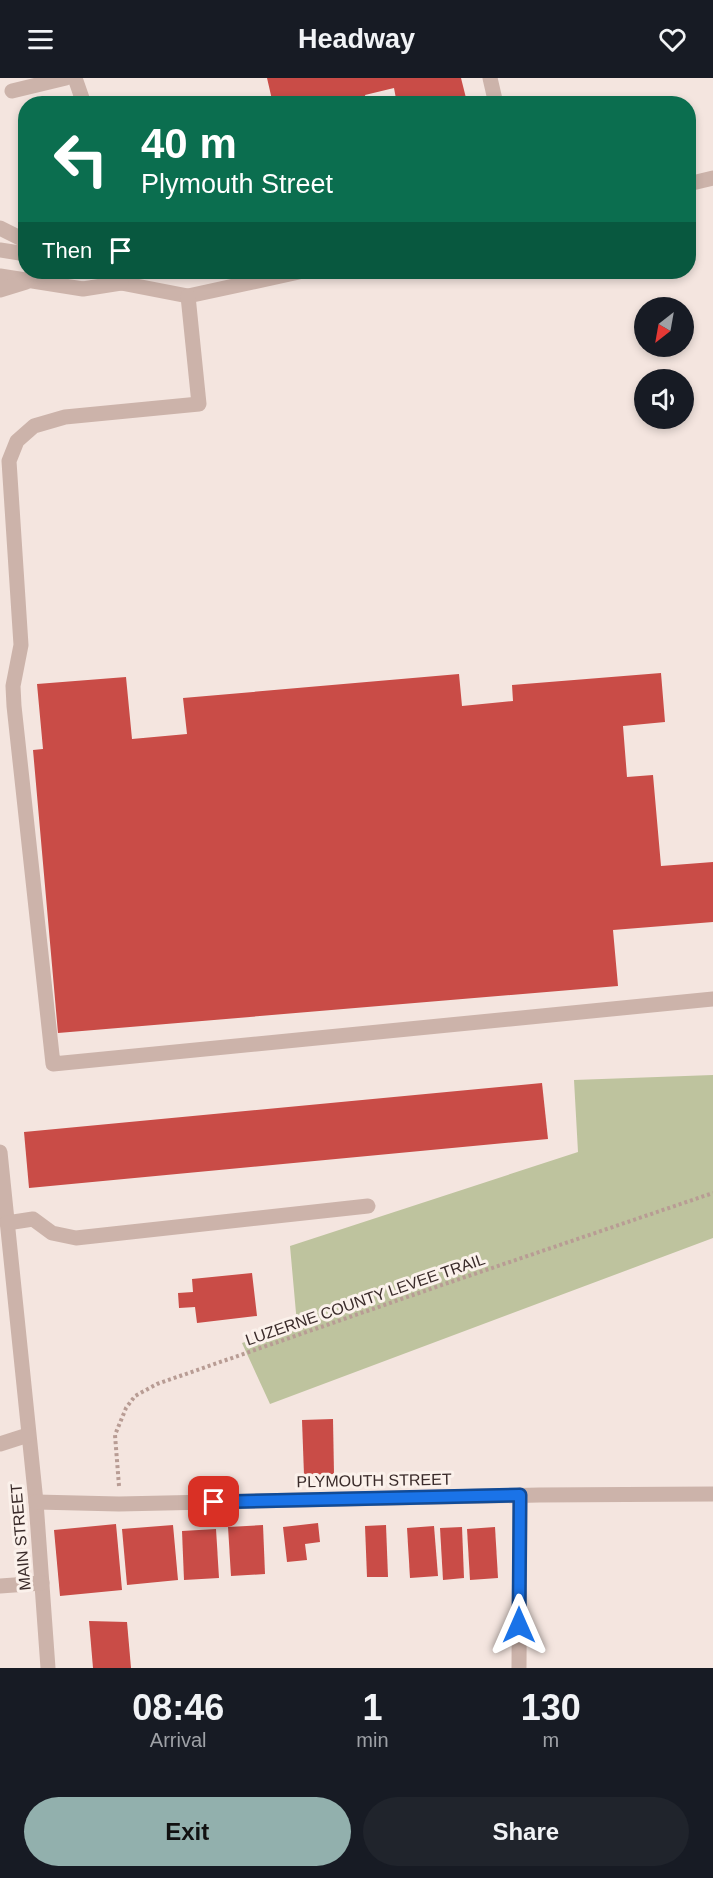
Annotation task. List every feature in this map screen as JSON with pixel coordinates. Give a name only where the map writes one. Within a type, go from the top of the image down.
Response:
[{"type":"street","points":[[12,91],[66,78]]},
{"type":"street","points":[[75,78],[81,96]]},
{"type":"street","points":[[490,78],[494,96]]},
{"type":"street","points":[[696,182],[713,178]]},
{"type":"street","points":[[0,228],[18,237]]},
{"type":"street","points":[[0,250],[18,253]]},
{"type":"street","points":[[0,276],[18,279]]},
{"type":"street","points":[[19,279],[83,289],[121,283]]},
{"type":"street","points":[[114,279],[121,283],[188,296],[267,279]]},
{"type":"street","points":[[0,290],[32,281]]},
{"type":"street","points":[[188,296],[200,404],[66,417],[34,426],[16,441],[9,461],[21,645],[13,686],[14,706],[53,1064],[713,999]]},
{"type":"street","name":"MAIN STREET","points":[[0,1152],[36,1502],[48,1668]]},
{"type":"street","points":[[7,1223],[33,1219],[52,1233],[76,1238],[368,1206]]},
{"type":"street","points":[[0,1444],[28,1435]]},
{"type":"street","name":"PLYMOUTH STREET","points":[[36,1502],[119,1504],[520,1495],[713,1494]]},
{"type":"street","points":[[519,1668],[520,1495]]},
{"type":"street","points":[[0,1586],[42,1582]]},
{"type":"path","name":"LUZERNE COUNTY LEVEE TRAIL","points":[[119,1504],[115,1435],[126,1408],[135,1396],[156,1384],[713,1193]]},
{"type":"green space","points":[[713,1075],[713,1238],[270,1404],[242,1343],[297,1324],[290,1246],[578,1152],[574,1080]]},
{"type":"building","points":[[267,78],[461,78],[466,96],[396,96],[394,88],[365,96],[271,96]]},
{"type":"building","points":[[661,673],[665,722],[623,726],[627,777],[653,775],[661,866],[713,862],[713,922],[613,930],[618,986],[58,1033],[33,750],[43,749],[37,684],[126,677],[132,739],[187,734],[183,698],[459,674],[462,706],[513,701],[512,685]]},
{"type":"building","points":[[542,1083],[548,1139],[29,1188],[24,1132]]},
{"type":"building","points":[[252,1273],[257,1316],[197,1323],[195,1307],[179,1308],[178,1293],[193,1292],[192,1279]]},
{"type":"building","points":[[333,1419],[334,1474],[304,1475],[302,1420]]},
{"type":"building","points":[[318,1523],[320,1542],[305,1544],[307,1560],[287,1562],[283,1527]]},
{"type":"building","points":[[116,1524],[122,1590],[60,1596],[54,1530]]},
{"type":"building","points":[[173,1525],[178,1580],[127,1585],[122,1529]]},
{"type":"building","points":[[263,1525],[265,1574],[231,1576],[228,1527]]},
{"type":"building","points":[[386,1525],[388,1577],[367,1577],[365,1526]]},
{"type":"building","points":[[434,1526],[438,1576],[410,1578],[407,1528]]},
{"type":"building","points":[[462,1527],[464,1578],[443,1580],[440,1528]]},
{"type":"building","points":[[495,1527],[498,1578],[470,1580],[467,1529]]},
{"type":"building","points":[[216,1529],[219,1578],[184,1580],[182,1531]]},
{"type":"building","points":[[89,1621],[127,1622],[131,1668],[93,1668]]},
{"type":"route","points":[[214,1502],[520,1495],[519,1625]]}]
